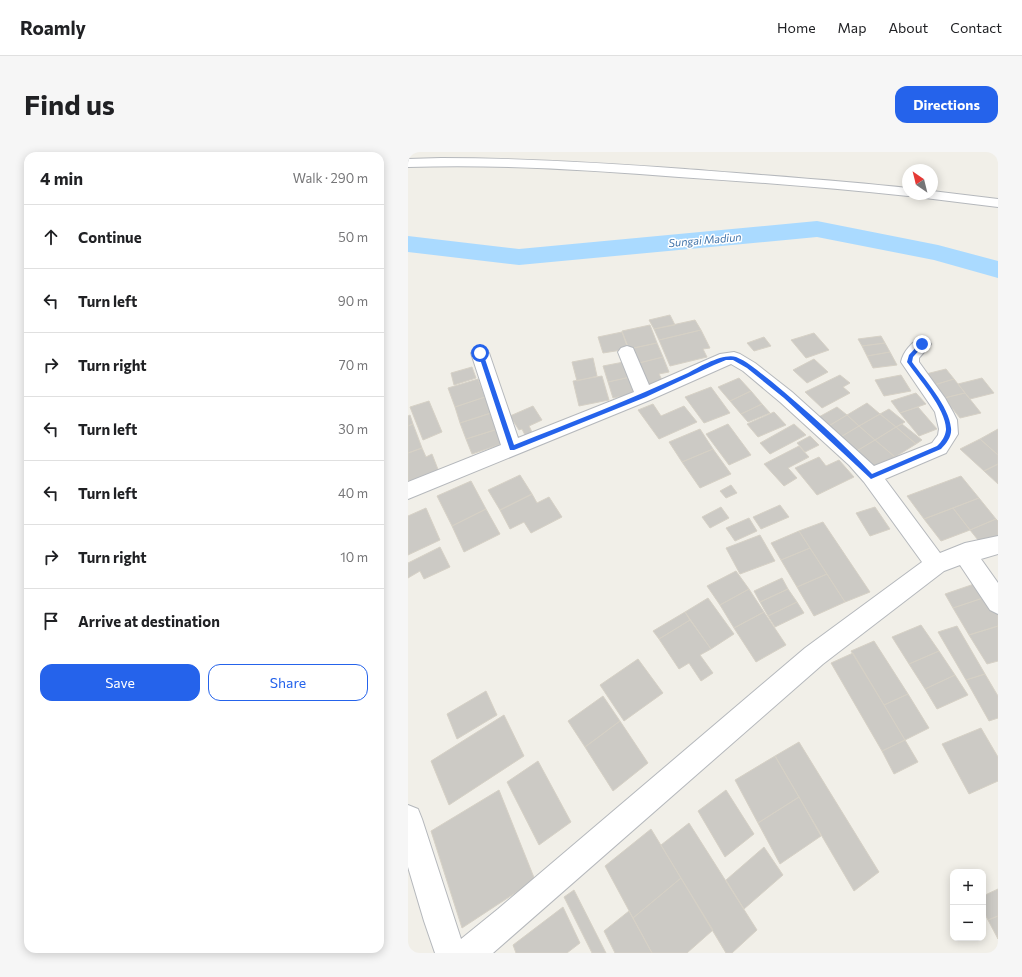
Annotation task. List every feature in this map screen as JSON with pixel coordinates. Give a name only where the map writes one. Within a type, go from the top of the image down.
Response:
[{"type":"street","points":[[408,163],[447,161],[580,165],[853,186],[902,191]]},
{"type":"street","points":[[938,195],[998,202]]},
{"type":"street","points":[[871,476],[939,448],[946,440],[949,429],[945,413],[910,362],[911,356],[922,344]]},
{"type":"street","points":[[627,352],[644,395]]},
{"type":"street","points":[[480,353],[512,448]]},
{"type":"street","points":[[408,491],[644,395],[726,358],[734,358],[749,367],[786,396],[856,460],[871,476],[936,564]]},
{"type":"street","points":[[468,953],[509,920],[814,656],[936,564],[998,545]]},
{"type":"street","points":[[965,554],[998,603]]},
{"type":"street","points":[[408,819],[451,953]]},
{"type":"building","points":[[670,315],[675,325],[654,329],[649,320]]},
{"type":"building","points":[[695,320],[701,330],[659,340],[654,329]]},
{"type":"building","points":[[650,325],[657,343],[629,349],[622,331]]},
{"type":"building","points":[[701,330],[710,348],[703,349],[707,357],[670,366],[659,340]]},
{"type":"building","points":[[622,332],[628,349],[603,353],[598,337]]},
{"type":"building","points":[[814,333],[829,350],[806,358],[791,340]]},
{"type":"building","points":[[881,336],[885,343],[862,346],[858,339]]},
{"type":"building","points":[[764,337],[771,346],[754,351],[747,343]]},
{"type":"building","points":[[657,343],[663,357],[635,364],[629,349]]},
{"type":"building","points":[[885,343],[890,352],[867,356],[862,346]]},
{"type":"building","points":[[890,352],[897,365],[873,368],[867,356]]},
{"type":"building","points":[[663,357],[669,372],[659,374],[663,382],[643,387],[635,364]]},
{"type":"building","points":[[593,358],[597,376],[577,381],[572,362]]},
{"type":"building","points":[[814,359],[828,372],[807,383],[793,370]]},
{"type":"building","points":[[629,361],[635,376],[608,382],[603,366]]},
{"type":"building","points":[[472,367],[476,378],[454,385],[451,373]]},
{"type":"building","points":[[946,369],[954,379],[934,385],[926,374]]},
{"type":"building","points":[[840,375],[850,383],[843,387],[850,393],[822,408],[805,392]]},
{"type":"building","points":[[901,375],[911,391],[884,396],[875,380]]},
{"type":"building","points":[[602,376],[609,400],[579,406],[573,381]]},
{"type":"building","points":[[635,376],[641,392],[613,398],[608,382]]},
{"type":"building","points":[[739,378],[751,391],[730,401],[718,387]]},
{"type":"building","points":[[982,378],[994,393],[970,399],[958,384]]},
{"type":"building","points":[[478,379],[485,397],[455,407],[448,388]]},
{"type":"building","points":[[954,379],[965,393],[944,398],[934,385]]},
{"type":"building","points":[[711,387],[730,413],[704,423],[685,397]]},
{"type":"building","points":[[751,391],[762,404],[741,414],[730,401]]},
{"type":"building","points":[[916,393],[926,404],[900,413],[891,401]]},
{"type":"building","points":[[965,393],[981,413],[960,418],[944,398]]},
{"type":"building","points":[[485,397],[491,413],[460,423],[455,407]]},
{"type":"building","points":[[429,401],[442,432],[423,440],[410,407]]},
{"type":"building","points":[[867,403],[880,414],[859,426],[847,415]]},
{"type":"building","points":[[653,404],[661,416],[684,406],[697,422],[659,439],[638,410]]},
{"type":"building","points":[[762,404],[770,413],[748,422],[741,414]]},
{"type":"building","points":[[533,406],[542,420],[529,426],[532,432],[525,435],[522,429],[519,430],[510,416]]},
{"type":"building","points":[[837,407],[847,415],[827,427],[817,418]]},
{"type":"building","points":[[918,407],[937,429],[919,436],[900,413]]},
{"type":"building","points":[[889,409],[905,422],[896,427],[880,414]]},
{"type":"building","points":[[774,412],[786,425],[758,437],[747,424]]},
{"type":"building","points":[[491,413],[498,429],[466,439],[460,423]]},
{"type":"building","points":[[880,414],[896,427],[875,440],[859,426]]},
{"type":"building","points":[[410,415],[413,424],[408,426],[408,416]]},
{"type":"building","points":[[847,415],[859,426],[839,438],[827,427]]},
{"type":"building","points":[[413,424],[422,448],[408,453],[408,426]]},
{"type":"building","points":[[728,424],[751,455],[729,465],[706,434]]},
{"type":"building","points":[[794,424],[806,435],[770,454],[760,443]]},
{"type":"building","points":[[902,424],[922,440],[916,444],[896,427]]},
{"type":"building","points":[[859,426],[875,440],[855,452],[839,438]]},
{"type":"building","points":[[896,427],[916,444],[895,457],[875,440]]},
{"type":"building","points":[[498,429],[504,443],[472,454],[466,439]]},
{"type":"building","points":[[700,429],[713,449],[682,462],[669,442]]},
{"type":"building","points":[[998,429],[998,455],[980,439]]},
{"type":"building","points":[[810,436],[819,445],[805,452],[797,443]]},
{"type":"building","points":[[980,439],[998,455],[998,464],[984,471],[960,449]]},
{"type":"building","points":[[875,440],[895,457],[875,470],[855,452]]},
{"type":"building","points":[[799,446],[809,457],[788,468],[797,478],[784,486],[764,464]]},
{"type":"building","points":[[422,448],[426,457],[432,454],[439,472],[408,484],[408,453]]},
{"type":"building","points":[[713,449],[731,474],[700,488],[682,462]]},
{"type":"building","points":[[819,457],[826,466],[839,460],[854,477],[817,495],[795,468]]},
{"type":"building","points":[[998,464],[998,484],[984,471]]},
{"type":"building","points":[[520,475],[532,494],[500,510],[488,490]]},
{"type":"building","points":[[961,476],[979,498],[924,519],[907,496]]},
{"type":"building","points":[[471,481],[486,509],[452,526],[437,496]]},
{"type":"building","points":[[731,485],[737,493],[726,498],[720,491]]},
{"type":"building","points":[[532,494],[537,503],[549,497],[562,517],[531,533],[524,522],[510,529],[500,510]]},
{"type":"building","points":[[979,498],[996,519],[970,530],[953,508]]},
{"type":"building","points":[[780,505],[789,517],[761,529],[753,517]]},
{"type":"building","points":[[721,507],[729,518],[710,528],[702,517]]},
{"type":"building","points":[[875,507],[890,529],[870,536],[856,513]]},
{"type":"building","points":[[426,508],[440,540],[408,555],[408,516]]},
{"type":"building","points":[[953,508],[970,530],[941,541],[924,519]]},
{"type":"building","points":[[486,509],[500,534],[464,552],[452,526]]},
{"type":"building","points":[[749,518],[757,531],[735,541],[726,528]]},
{"type":"building","points":[[996,519],[998,521],[998,538],[982,545],[970,530]]},
{"type":"building","points":[[823,522],[870,592],[845,602],[799,531]]},
{"type":"building","points":[[799,531],[810,548],[781,560],[771,543]]},
{"type":"building","points":[[760,535],[775,561],[740,574],[726,548]]},
{"type":"building","points":[[440,547],[450,567],[424,579],[420,571],[408,578],[408,563]]},
{"type":"building","points":[[810,548],[827,574],[797,587],[781,560]]},
{"type":"building","points":[[736,571],[749,589],[720,605],[707,586]]},
{"type":"building","points":[[827,574],[845,602],[814,616],[797,587]]},
{"type":"building","points":[[782,578],[788,589],[760,602],[754,591]]},
{"type":"building","points":[[980,582],[989,596],[953,608],[945,594]]},
{"type":"building","points":[[749,589],[764,612],[734,628],[720,605]]},
{"type":"building","points":[[788,589],[797,602],[768,616],[760,602]]},
{"type":"building","points":[[989,596],[998,610],[998,626],[969,635],[953,608]]},
{"type":"building","points":[[708,598],[734,634],[711,649],[685,612]]},
{"type":"building","points":[[797,602],[804,613],[775,627],[768,616]]},
{"type":"building","points":[[685,612],[690,620],[659,639],[653,631]]},
{"type":"building","points":[[764,612],[786,645],[756,662],[734,628]]},
{"type":"building","points":[[690,620],[711,649],[700,655],[713,673],[701,681],[689,663],[679,669],[659,639]]},
{"type":"building","points":[[921,625],[939,651],[909,664],[892,637]]},
{"type":"building","points":[[957,626],[985,674],[966,680],[938,632]]},
{"type":"building","points":[[998,626],[998,661],[987,664],[969,635]]},
{"type":"building","points":[[874,641],[908,694],[884,705],[851,651]]},
{"type":"building","points":[[939,651],[955,675],[925,689],[909,664]]},
{"type":"building","points":[[853,653],[905,740],[882,751],[831,663]]},
{"type":"building","points":[[638,659],[663,693],[624,721],[600,685]]},
{"type":"building","points":[[985,674],[998,696],[998,718],[989,721],[966,680]]},
{"type":"building","points":[[955,675],[968,695],[937,709],[925,689]]},
{"type":"building","points":[[486,691],[497,715],[457,739],[447,714]]},
{"type":"building","points":[[908,694],[929,728],[905,740],[884,705]]},
{"type":"building","points":[[603,696],[620,721],[585,747],[568,721]]},
{"type":"building","points":[[504,715],[524,756],[449,805],[431,761]]},
{"type":"building","points":[[620,721],[648,763],[613,791],[585,747]]},
{"type":"building","points":[[981,728],[998,757],[998,781],[969,794],[942,744]]},
{"type":"building","points":[[905,740],[918,762],[894,774],[882,751]]},
{"type":"building","points":[[799,742],[879,872],[854,891],[775,756]]},
{"type":"building","points":[[775,756],[799,797],[758,823],[735,780]]},
{"type":"building","points":[[538,761],[571,822],[539,845],[507,782]]},
{"type":"building","points":[[499,790],[535,880],[462,928],[431,831]]},
{"type":"building","points":[[726,790],[754,834],[725,857],[698,811]]},
{"type":"building","points":[[799,797],[821,836],[780,864],[758,823]]},
{"type":"building","points":[[689,823],[757,930],[732,953],[726,953],[661,845]]},
{"type":"building","points":[[651,829],[681,878],[633,918],[605,866]]},
{"type":"building","points":[[764,847],[783,875],[744,909],[726,880]]},
{"type":"building","points":[[681,878],[713,930],[687,953],[652,953],[633,918]]},
{"type":"building","points":[[998,889],[998,916],[988,920],[986,916],[986,895]]},
{"type":"building","points":[[574,890],[606,953],[592,953],[564,897]]},
{"type":"building","points":[[563,907],[580,943],[567,953],[516,953],[513,945]]},
{"type":"building","points":[[629,911],[652,953],[615,953],[604,931]]},
{"type":"building","points":[[998,916],[998,939],[988,920]]},
{"type":"waterway","name":"Sungai Madiun","points":[[408,244],[519,257],[817,229],[938,253],[998,270]]},
{"type":"route","points":[[480,353],[512,448],[644,395],[726,358],[734,358],[749,367],[786,396],[856,460],[871,476],[939,448],[946,440],[949,429],[945,413],[910,362],[911,356],[922,344]]}]
